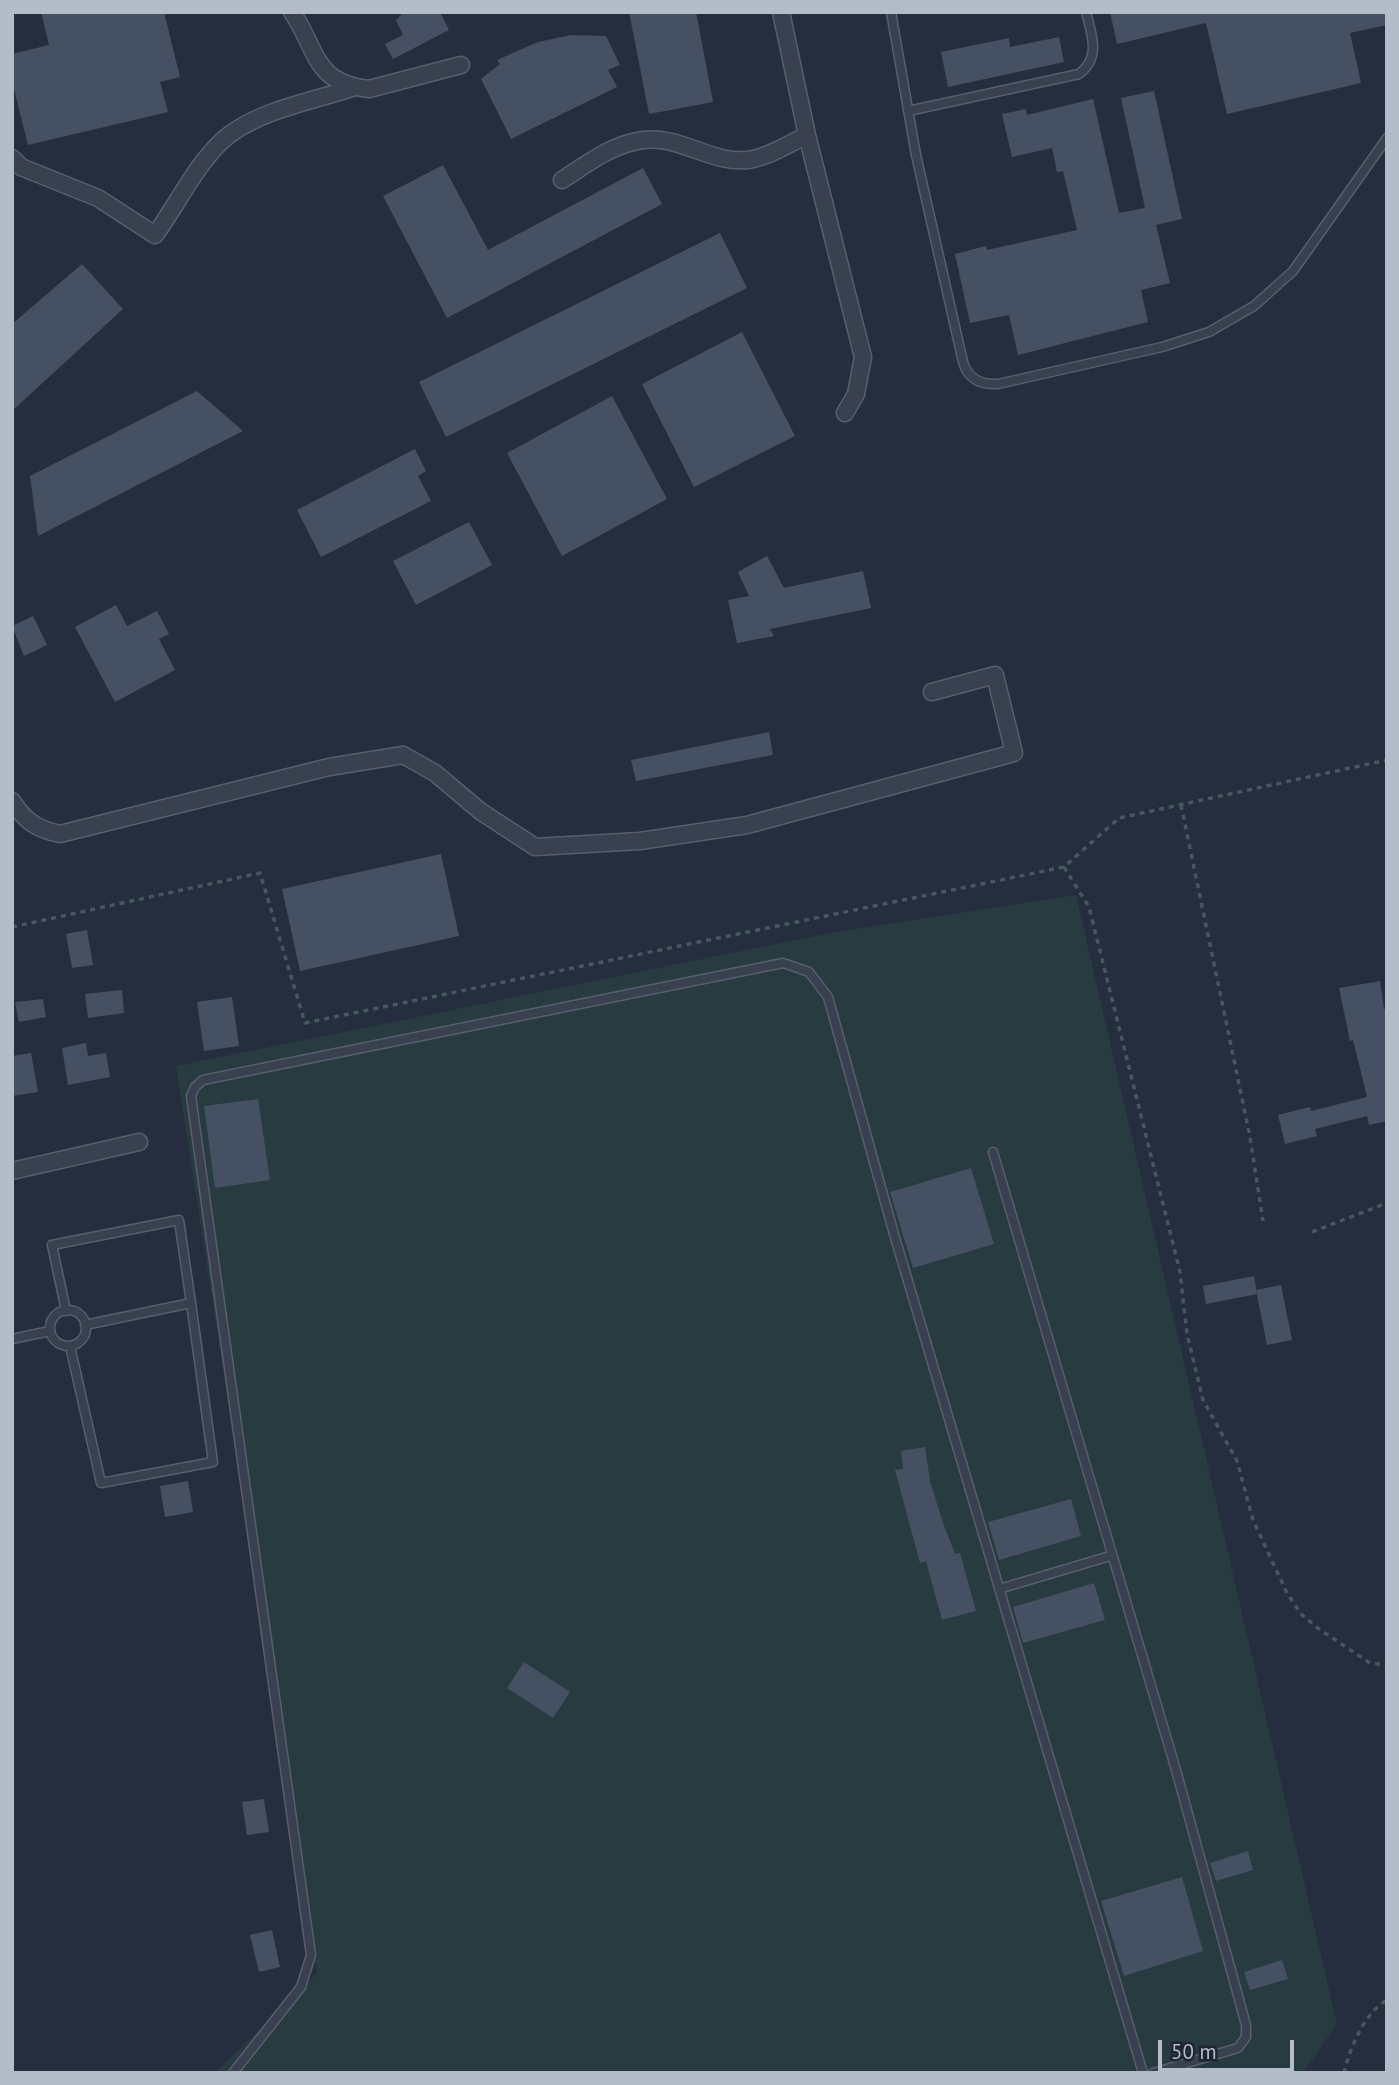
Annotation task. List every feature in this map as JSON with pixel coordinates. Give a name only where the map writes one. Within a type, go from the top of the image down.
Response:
[{"type":"street","points":[[292,12],[318,65],[355,87],[369,89],[461,65]]},
{"type":"street","points":[[780,12],[807,135],[863,357],[856,394],[845,413]]},
{"type":"street","points":[[12,158],[21,167],[98,198],[155,235],[197,173],[227,136],[274,111],[355,87]]},
{"type":"street","points":[[562,180],[612,149],[642,140],[670,141],[725,159],[740,160],[760,157],[807,135]]},
{"type":"street","points":[[12,801],[23,818],[39,829],[60,834],[328,767],[403,755],[435,773],[480,811],[536,847],[640,841],[747,825],[1014,753],[995,675],[932,692]]},
{"type":"street","points":[[12,1171],[139,1142]]},
{"type":"lane","points":[[891,12],[908,111],[965,369],[974,379],[989,384],[1162,347],[1209,332],[1233,320],[1264,298],[1293,271],[1387,138]]},
{"type":"lane","points":[[908,111],[1079,74],[1090,64],[1094,50],[1086,12]]},
{"type":"lane","points":[[233,2073],[301,1987],[311,1955],[191,1096],[195,1087],[203,1080],[783,963],[809,972],[824,988],[828,997],[999,1589],[1143,2073]]},
{"type":"lane","points":[[993,1152],[1110,1556],[1176,1770],[1247,2029],[1246,2038],[1238,2048],[1153,2073]]},
{"type":"lane","points":[[66,1311],[52,1244],[179,1220],[213,1462],[101,1482],[71,1346]]},
{"type":"lane","points":[[85,1325],[191,1303]]},
{"type":"lane","points":[[50,1331],[56,1315],[66,1311],[76,1313],[85,1325],[84,1336],[71,1346]]},
{"type":"lane","points":[[50,1331],[57,1342],[71,1346]]},
{"type":"lane","points":[[12,1339],[50,1331]]},
{"type":"lane","points":[[999,1589],[1110,1556]]},
{"type":"path","points":[[12,927],[260,873],[305,1023],[1064,867],[1119,818],[1387,760]]},
{"type":"path","points":[[1181,805],[1246,1114],[1263,1221]]},
{"type":"path","points":[[1064,867],[1089,907],[1180,1272],[1187,1334],[1203,1400],[1237,1461],[1254,1520],[1287,1593],[1301,1614],[1370,1664],[1387,1665]]},
{"type":"path","points":[[1312,1232],[1387,1203]]},
{"type":"path","points":[[1344,2073],[1348,2055],[1360,2033],[1377,2006],[1387,2000]]},
{"type":"green space","points":[[1076,895],[1337,2024],[1303,2073],[215,2073],[317,1973],[176,1066],[835,932]]},
{"type":"building","points":[[41,12],[164,12],[180,77],[160,82],[168,112],[28,145],[12,81],[12,54],[49,45]]},
{"type":"building","points":[[404,12],[440,12],[449,30],[393,59],[385,44],[403,35],[396,20]]},
{"type":"building","points":[[629,12],[696,12],[713,102],[649,114]]},
{"type":"building","points":[[1110,12],[1387,12],[1387,25],[1350,33],[1361,83],[1227,114],[1206,23],[1117,44]]},
{"type":"building","points":[[571,35],[606,36],[620,65],[608,70],[617,87],[511,139],[481,79],[500,64],[497,60],[538,42]]},
{"type":"building","points":[[1059,37],[1064,62],[948,87],[941,52],[1009,38],[1010,47]]},
{"type":"building","points":[[1154,91],[1182,219],[1156,225],[1170,283],[1141,290],[1148,322],[1018,355],[1009,315],[970,323],[955,254],[986,246],[987,250],[1077,230],[1063,171],[1057,172],[1052,148],[1012,157],[1002,114],[1026,109],[1027,115],[1093,99],[1119,213],[1145,208],[1121,98]]},
{"type":"building","points":[[443,165],[488,250],[643,168],[662,204],[447,318],[383,196]]},
{"type":"building","points":[[720,233],[747,288],[446,437],[419,382]]},
{"type":"building","points":[[82,264],[123,309],[12,411],[12,324]]},
{"type":"building","points":[[742,332],[795,436],[694,487],[642,384]]},
{"type":"building","points":[[197,391],[243,431],[38,536],[30,476]]},
{"type":"building","points":[[612,396],[667,499],[562,556],[507,453]]},
{"type":"building","points":[[415,449],[426,471],[418,476],[431,501],[321,557],[297,510]]},
{"type":"building","points":[[469,522],[492,565],[416,605],[393,561]]},
{"type":"building","points":[[767,556],[784,588],[863,571],[871,608],[770,629],[774,636],[737,643],[728,600],[749,596],[738,572]]},
{"type":"building","points":[[116,605],[127,626],[157,611],[169,634],[159,639],[175,670],[115,702],[75,627]]},
{"type":"building","points":[[33,616],[47,645],[24,656],[12,626]]},
{"type":"building","points":[[769,732],[773,755],[636,781],[631,760]]},
{"type":"building","points":[[441,854],[459,936],[300,971],[282,889]]},
{"type":"building","points":[[87,930],[93,965],[72,968],[66,934]]},
{"type":"building","points":[[1380,981],[1384,1009],[1387,1008],[1387,1121],[1369,1125],[1367,1116],[1315,1129],[1317,1136],[1285,1144],[1278,1115],[1310,1107],[1311,1111],[1367,1097],[1353,1040],[1350,1041],[1339,988]]},
{"type":"building","points":[[122,990],[124,1013],[88,1018],[85,994]]},
{"type":"building","points":[[232,997],[239,1046],[204,1051],[197,1002]]},
{"type":"building","points":[[43,999],[46,1017],[19,1022],[15,1002]]},
{"type":"building","points":[[86,1043],[88,1056],[106,1053],[110,1077],[68,1085],[62,1048]]},
{"type":"building","points":[[31,1053],[38,1092],[12,1096],[12,1056]]},
{"type":"building","points":[[258,1099],[270,1180],[215,1188],[204,1106]]},
{"type":"building","points":[[971,1168],[994,1244],[913,1268],[890,1192]]},
{"type":"building","points":[[1254,1276],[1257,1294],[1206,1304],[1203,1286]]},
{"type":"building","points":[[1281,1285],[1292,1340],[1267,1345],[1256,1290]]},
{"type":"building","points":[[925,1447],[930,1481],[943,1523],[955,1554],[960,1553],[976,1611],[942,1620],[926,1561],[920,1563],[895,1470],[903,1469],[901,1451]]},
{"type":"building","points":[[188,1481],[193,1512],[165,1517],[160,1486]]},
{"type":"building","points":[[1071,1499],[1081,1536],[999,1560],[988,1522]]},
{"type":"building","points":[[1094,1583],[1105,1620],[1023,1643],[1013,1607]]},
{"type":"building","points":[[524,1662],[570,1692],[553,1718],[507,1688]]},
{"type":"building","points":[[264,1799],[269,1832],[247,1835],[242,1802]]},
{"type":"building","points":[[1248,1851],[1253,1870],[1216,1881],[1210,1863]]},
{"type":"building","points":[[1182,1877],[1203,1951],[1124,1976],[1101,1901]]},
{"type":"building","points":[[272,1930],[280,1967],[259,1972],[250,1935]]},
{"type":"building","points":[[1282,1960],[1288,1979],[1250,1990],[1244,1972]]}]
